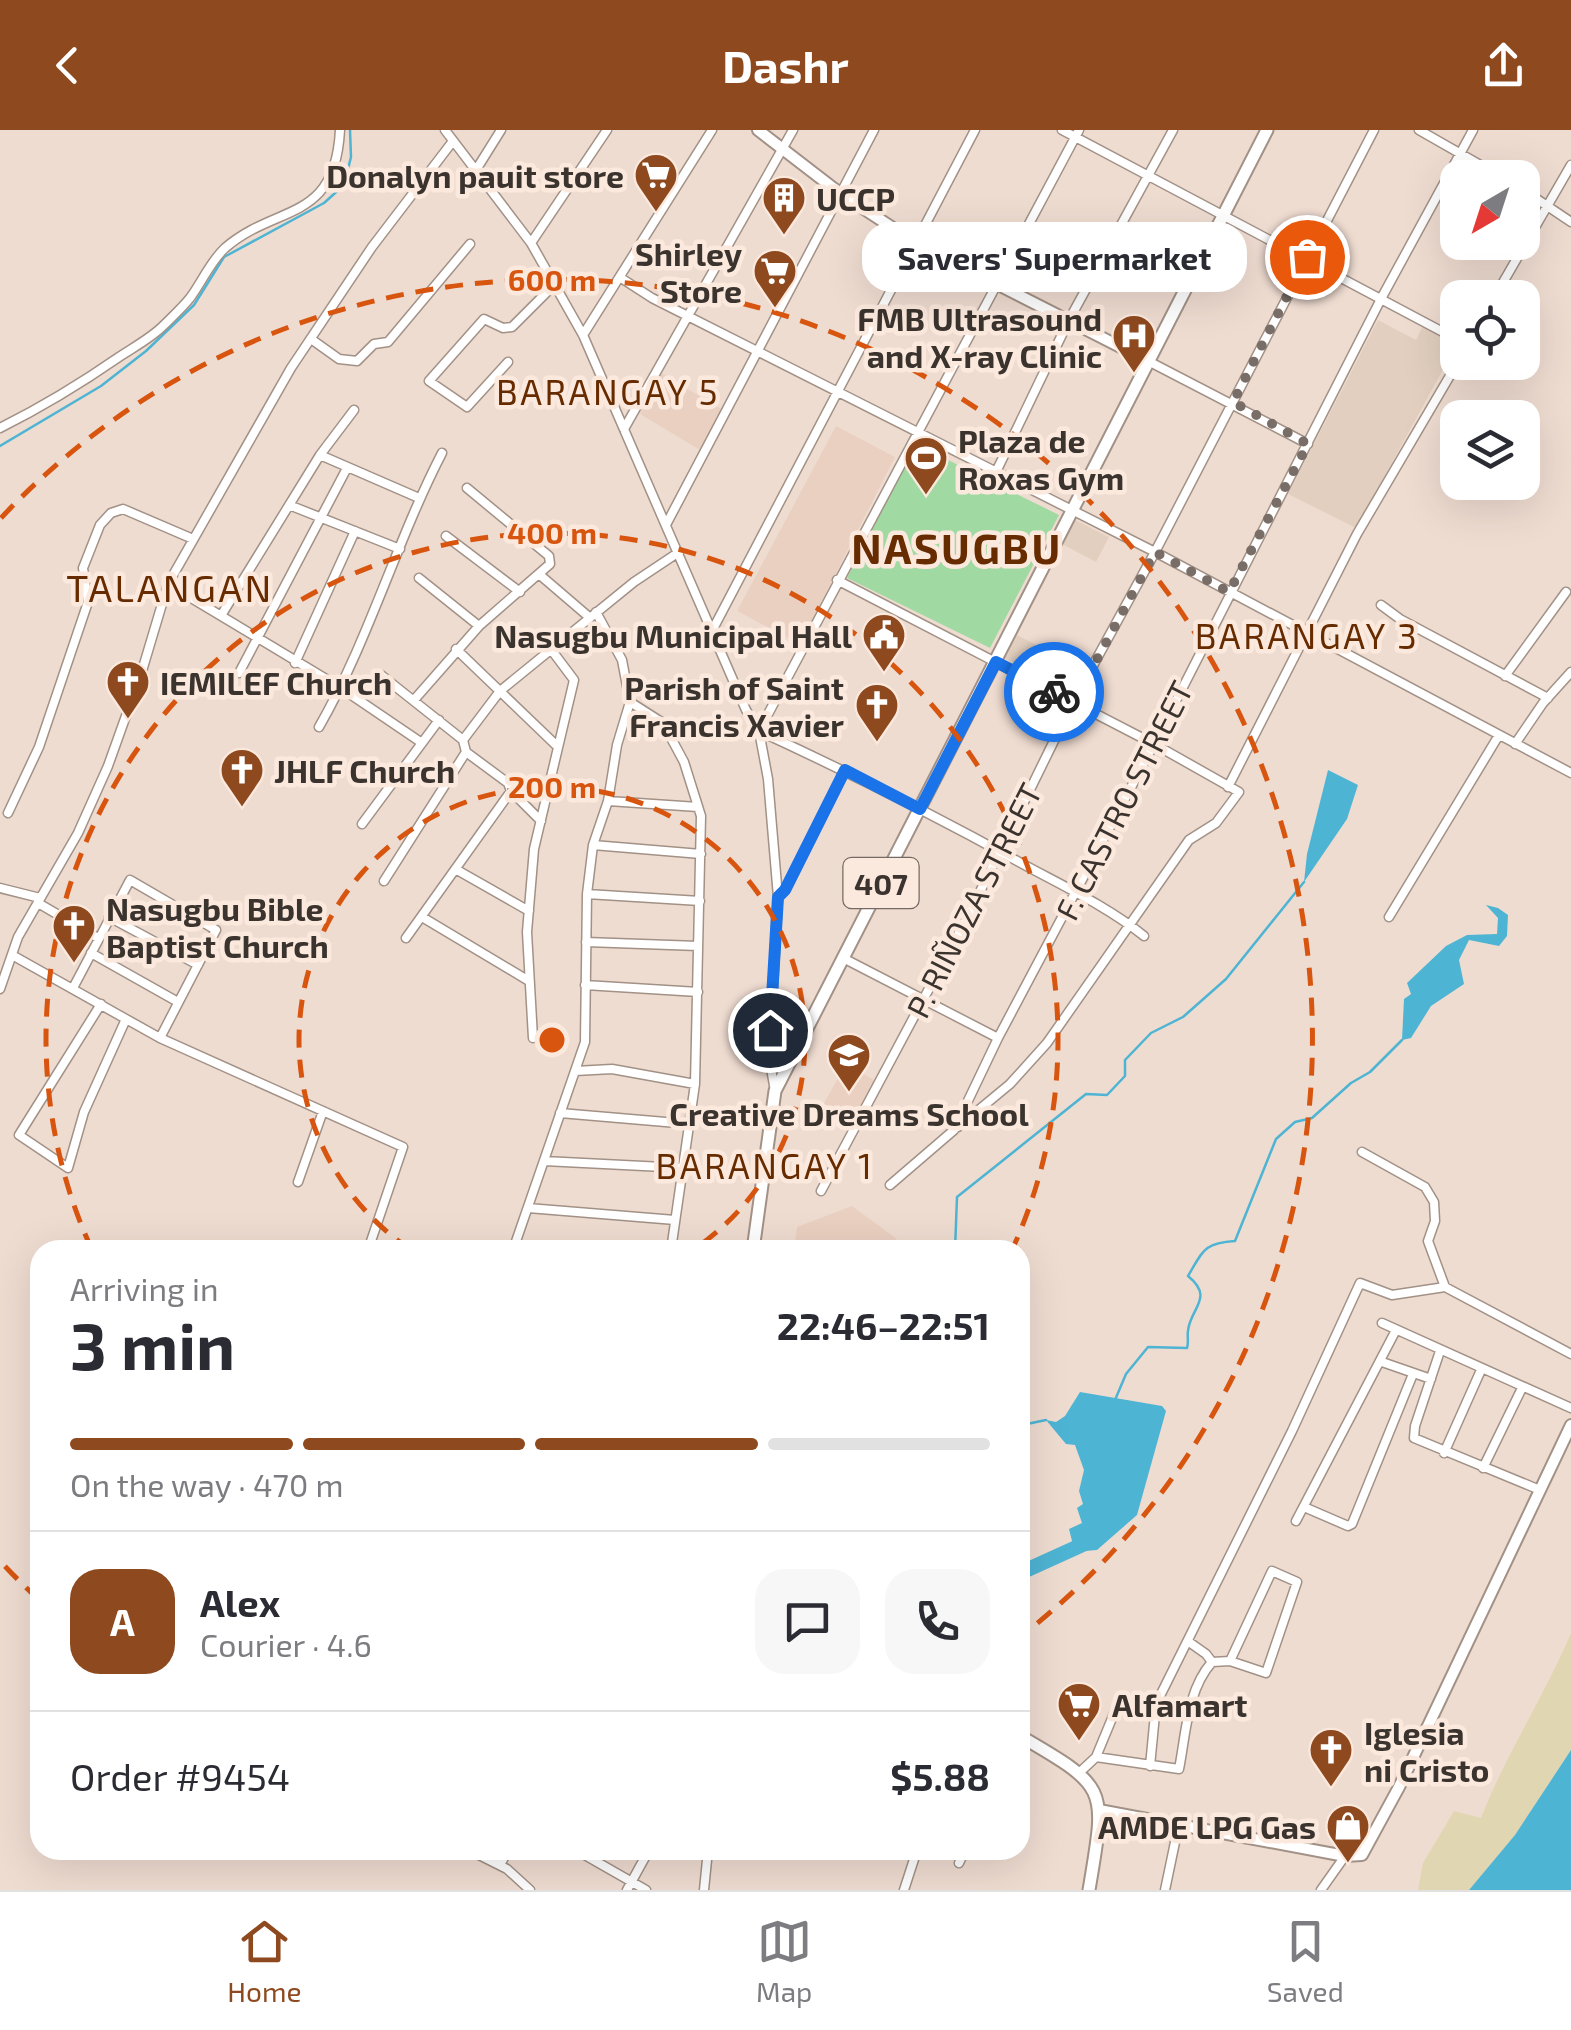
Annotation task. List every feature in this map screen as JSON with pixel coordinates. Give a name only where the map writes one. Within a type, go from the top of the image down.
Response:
[{"type":"main road","name":"407","points":[[754,1240],[775,1090],[1267,130]]},
{"type":"main road","points":[[1030,1743],[1080,1772],[1097,1796],[1099,1810],[1089,1890]]},
{"type":"street","points":[[0,428],[55,400],[160,330],[234,240],[290,214],[318,194],[331,176],[339,154],[340,130]]},
{"type":"street","points":[[445,130],[531,243],[583,335],[746,710],[760,731],[778,897],[769,1057],[775,1090]]},
{"type":"street","points":[[476,170],[501,130]]},
{"type":"street","points":[[531,243],[608,130]]},
{"type":"street","points":[[583,335],[712,130]]},
{"type":"street","points":[[758,130],[841,194],[916,243],[1233,402],[1308,444]]},
{"type":"street","points":[[624,428],[793,130]]},
{"type":"street","points":[[667,523],[874,130]]},
{"type":"street","points":[[712,629],[976,130]]},
{"type":"street","points":[[1062,130],[1077,134],[1440,330]]},
{"type":"street","points":[[996,472],[1069,320],[1173,130]]},
{"type":"street","name":"P. RIÑOZA STREET","points":[[821,1191],[971,910],[1074,702],[1374,130]]},
{"type":"street","points":[[1419,130],[1472,160]]},
{"type":"street","name":"F. CASTRO STREET","points":[[890,1185],[954,1130],[1382,297],[1473,130]]},
{"type":"street","points":[[760,731],[1077,134]]},
{"type":"street","points":[[0,989],[12,955],[78,833],[108,766],[168,584],[311,339],[372,247],[453,141]]},
{"type":"street","points":[[1504,280],[1571,165]]},
{"type":"street","points":[[1540,199],[1571,222]]},
{"type":"street","points":[[311,339],[339,359],[357,362],[374,344],[388,342],[470,244]]},
{"type":"street","points":[[621,278],[652,298],[1155,552],[1571,774]]},
{"type":"street","points":[[508,362],[467,407],[429,381],[484,319],[503,328],[512,327],[556,284]]},
{"type":"street","points":[[1228,787],[1356,534],[1447,380]]},
{"type":"street","points":[[222,614],[320,455],[354,410]]},
{"type":"street","points":[[319,727],[341,688],[419,498],[442,453]]},
{"type":"street","points":[[320,455],[419,498]]},
{"type":"street","points":[[239,674],[347,468]]},
{"type":"street","points":[[414,700],[479,626],[550,564],[549,556],[467,488]]},
{"type":"street","points":[[290,505],[400,550]]},
{"type":"street","points":[[8,813],[39,747],[88,602],[83,568],[100,525],[111,512],[123,509],[193,539]]},
{"type":"street","points":[[296,663],[355,531]]},
{"type":"street","points":[[446,536],[520,592]]},
{"type":"street","points":[[463,740],[500,692],[550,648],[679,552]]},
{"type":"street","points":[[517,1240],[584,1042],[587,894],[593,845],[608,801],[617,745],[630,702],[622,660],[592,614],[540,575]]},
{"type":"street","points":[[419,578],[479,626]]},
{"type":"street","points":[[837,580],[1239,792],[1216,823],[1189,840],[1028,1067],[954,1130]]},
{"type":"street","points":[[168,584],[341,688],[422,743]]},
{"type":"street","points":[[1506,676],[1566,592]]},
{"type":"street","points":[[1381,605],[1548,698]]},
{"type":"street","points":[[533,1038],[528,911],[534,849],[574,680],[550,648]]},
{"type":"street","points":[[456,650],[558,746]]},
{"type":"street","points":[[1515,744],[1571,672]]},
{"type":"street","points":[[381,676],[463,740],[466,752],[508,783],[541,821]]},
{"type":"street","points":[[630,702],[663,723],[684,762],[698,807],[700,901],[695,1084],[672,1240]]},
{"type":"street","points":[[362,824],[439,720]]},
{"type":"street","points":[[760,731],[845,770],[999,851],[1130,924],[1144,936]]},
{"type":"street","points":[[1389,917],[1499,735]]},
{"type":"street","points":[[384,882],[466,752]]},
{"type":"street","points":[[778,897],[845,770]]},
{"type":"street","points":[[406,938],[511,791]]},
{"type":"street","points":[[608,801],[698,807]]},
{"type":"street","points":[[593,845],[700,854]]},
{"type":"street","points":[[457,870],[528,911]]},
{"type":"street","points":[[73,988],[130,880],[216,930],[160,1038]]},
{"type":"street","points":[[0,888],[39,900],[98,938]]},
{"type":"street","points":[[587,894],[700,901]]},
{"type":"street","points":[[422,917],[529,981]]},
{"type":"street","points":[[109,918],[198,965]]},
{"type":"street","points":[[586,942],[698,946]]},
{"type":"street","points":[[91,953],[178,1002]]},
{"type":"street","points":[[12,955],[160,1038],[403,1147],[371,1240]]},
{"type":"street","points":[[843,958],[998,1038]]},
{"type":"street","points":[[585,985],[698,992]]},
{"type":"street","points":[[101,1004],[19,1135],[68,1168],[84,1112],[126,1019]]},
{"type":"street","points":[[574,1071],[612,1069],[695,1084]]},
{"type":"street","points":[[298,1182],[323,1111]]},
{"type":"street","points":[[560,1113],[689,1124]]},
{"type":"street","points":[[1362,1152],[1426,1187],[1434,1202],[1435,1221],[1428,1241],[1445,1287]]},
{"type":"street","points":[[544,1161],[683,1168]]},
{"type":"street","points":[[528,1208],[675,1220]]},
{"type":"street","points":[[1150,1766],[1156,1704],[1360,1283],[1392,1296],[1445,1287],[1571,1354]]},
{"type":"street","points":[[1382,1322],[1571,1408]]},
{"type":"street","points":[[1296,1521],[1396,1330]]},
{"type":"street","points":[[1440,1351],[1414,1438],[1540,1490]]},
{"type":"street","points":[[1382,1362],[1431,1379]]},
{"type":"street","points":[[1444,1453],[1481,1370]]},
{"type":"street","points":[[1304,1507],[1348,1526],[1352,1524],[1413,1374]]},
{"type":"street","points":[[1483,1468],[1522,1388]]},
{"type":"street","points":[[1099,1810],[1362,1856],[1571,1425]]},
{"type":"street","points":[[1096,1758],[1178,1769],[1194,1694],[1204,1672],[1212,1662],[1230,1661],[1266,1673],[1297,1582],[1272,1571],[1230,1661]]},
{"type":"street","points":[[1189,1642],[1212,1662]]},
{"type":"street","points":[[1080,1772],[1096,1758],[1120,1699],[1156,1704]]},
{"type":"street","points":[[1165,1890],[1179,1823]]},
{"type":"street","points":[[1321,1890],[1345,1856]]},
{"type":"street","points":[[490,1860],[530,1890]]},
{"type":"street","points":[[500,1865],[503,1860]]},
{"type":"street","points":[[591,1860],[629,1886],[646,1890]]},
{"type":"street","points":[[629,1886],[643,1860]]},
{"type":"street","points":[[704,1890],[707,1860]]},
{"type":"street","points":[[904,1890],[914,1860]]},
{"type":"shaded area","points":[[1378,320],[1416,340],[1424,324],[1440,334],[1440,375],[1356,528],[1288,494]]},
{"type":"shaded area","points":[[661,373],[723,410],[700,450],[640,414]]},
{"type":"shaded area","points":[[836,426],[895,457],[800,644],[737,611]]},
{"type":"shaded area","points":[[1071,518],[1109,537],[1096,562],[1060,543]]},
{"type":"shaded area","points":[[1017,635],[1085,670],[1073,693],[1004,658]]},
{"type":"shaded area","name":"Creative Dreams School","points":[[846,1064],[876,1081],[854,1122],[823,1105]]},
{"type":"shaded area","points":[[852,1206],[897,1239],[795,1240],[797,1227]]},
{"type":"green space","points":[[914,443],[1059,515],[990,648],[847,578]]},
{"type":"sand","points":[[1571,1633],[1571,1750],[1515,1835],[1469,1890],[1418,1890],[1423,1863],[1454,1811],[1481,1818]]},
{"type":"water","points":[[1328,770],[1358,785],[1347,819],[1304,882],[1307,854]]},
{"type":"water","points":[[1486,905],[1508,915],[1507,936],[1499,946],[1469,940],[1459,960],[1464,984],[1431,1006],[1411,1038],[1402,1040],[1404,999],[1411,994],[1407,983],[1446,946],[1467,935],[1497,934],[1498,918]]},
{"type":"water","points":[[1080,1392],[1162,1406],[1166,1411],[1137,1515],[1097,1550],[1085,1551],[1072,1541],[1069,1529],[1082,1523],[1077,1508],[1083,1504],[1079,1491],[1084,1470],[1075,1445],[1066,1444],[1046,1420],[1056,1422],[1065,1416]]},
{"type":"water","points":[[1571,1750],[1571,1890],[1469,1890],[1515,1835]]},
{"type":"waterway","points":[[0,446],[101,386],[146,351],[194,305],[224,257],[324,203],[344,185],[351,157],[350,130]]},
{"type":"waterway","points":[[955,1240],[957,1197],[1086,1094],[1107,1095],[1125,1076],[1125,1060],[1151,1033],[1183,1017],[1226,979],[1304,882]]},
{"type":"waterway","points":[[1115,1400],[1126,1374],[1148,1347],[1187,1348],[1190,1323],[1200,1297],[1188,1276],[1205,1250],[1235,1241],[1276,1139],[1295,1122],[1312,1118],[1351,1083],[1370,1072],[1402,1040]]},
{"type":"waterway","points":[[1030,1423],[1046,1420]]},
{"type":"waterway","points":[[1030,1568],[1095,1539]]},
{"type":"way so far","points":[[1054,692],[1074,702],[1155,552],[1229,592],[1308,444],[1233,402],[1307,257]]},
{"type":"place","name":"Donalyn pauit store","points":[[656,213]]},
{"type":"place","name":"UCCP","points":[[784,236]]},
{"type":"place","name":"Savers' Supermarket","points":[[1307,257]]},
{"type":"place","name":"Shirley Store","points":[[775,309]]},
{"type":"place","name":"FMB Ultrasound and X-ray Clinic","points":[[1134,374]]},
{"type":"place","name":"Plaza de Roxas Gym","points":[[926,496]]},
{"type":"place","name":"Nasugbu Municipal Hall","points":[[884,673]]},
{"type":"place","name":"IEMILEF Church","points":[[128,720]]},
{"type":"place","name":"Parish of Saint Francis Xavier","points":[[877,743]]},
{"type":"place","name":"JHLF Church","points":[[242,808]]},
{"type":"place","name":"Nasugbu Bible Baptist Church","points":[[74,964]]},
{"type":"place","name":"Creative Dreams School","points":[[849,1093]]},
{"type":"place","name":"Alfamart","points":[[1079,1742]]},
{"type":"place","name":"Iglesia ni Cristo","points":[[1331,1788]]},
{"type":"place","name":"AMDE LPG Gas","points":[[1348,1864]]},
{"type":"district","name":"BARANGAY 5","points":[[608,391]]},
{"type":"district","name":"NASUGBU","points":[[957,547]]},
{"type":"district","name":"TALANGAN","points":[[170,587]]},
{"type":"district","name":"BARANGAY 3","points":[[1307,635]]},
{"type":"district","name":"BARANGAY 1","points":[[765,1165]]},
{"type":"route","points":[[770,1030],[778,897],[845,770],[920,809],[996,662],[1054,692]]}]
